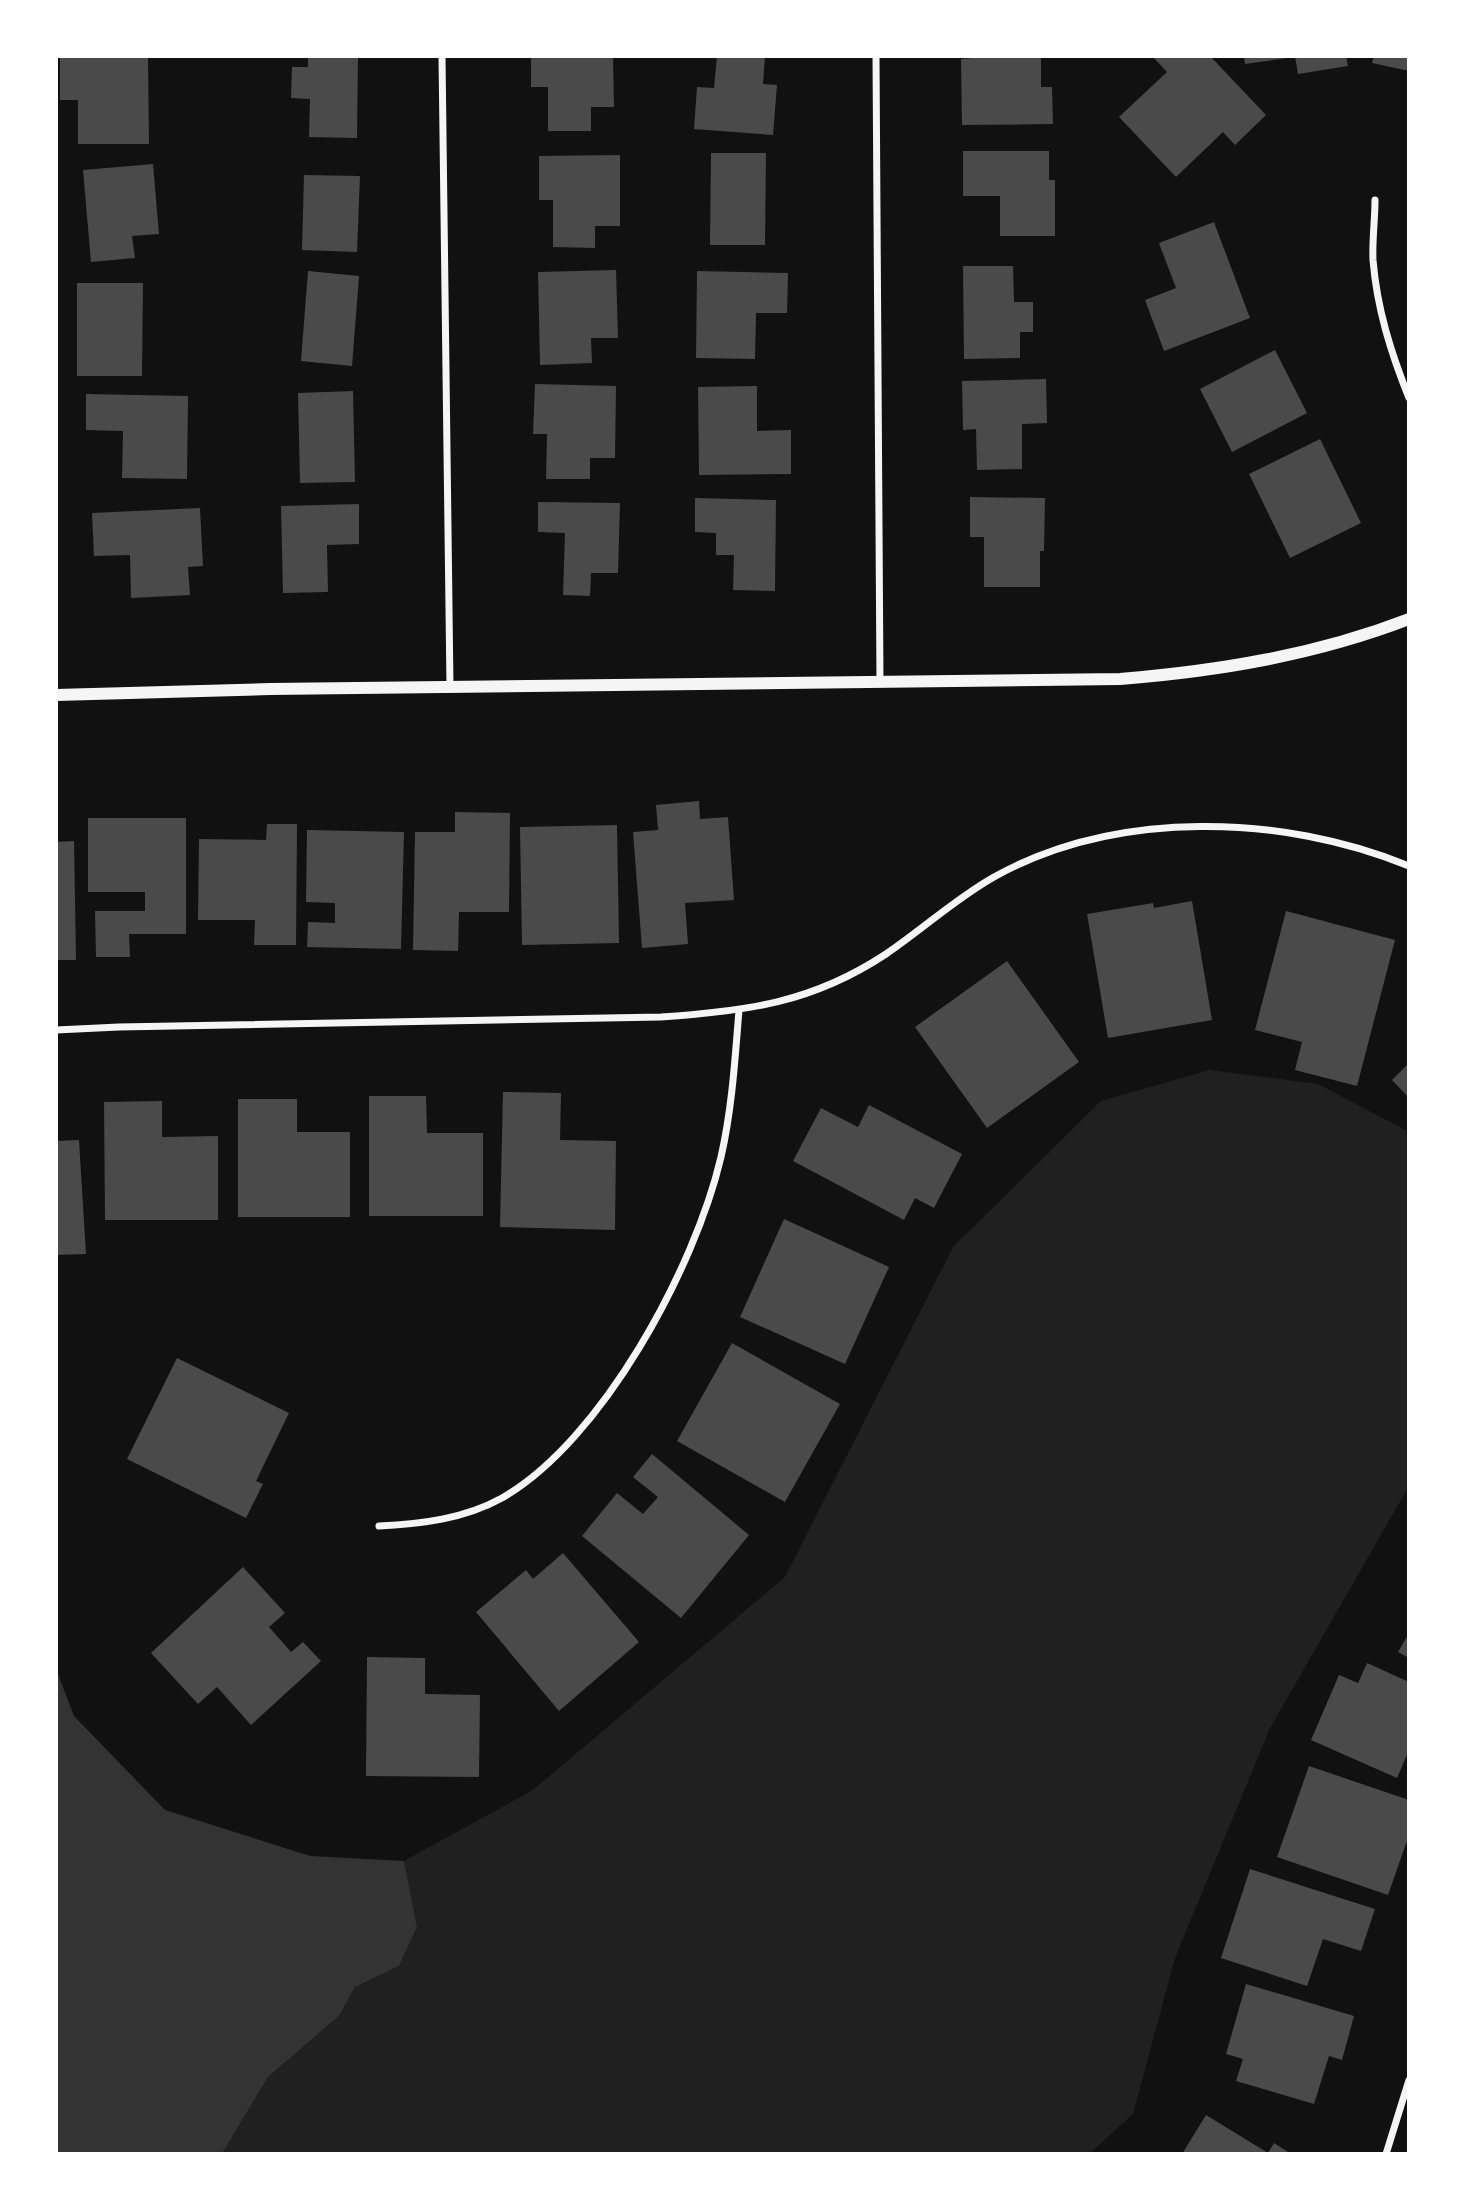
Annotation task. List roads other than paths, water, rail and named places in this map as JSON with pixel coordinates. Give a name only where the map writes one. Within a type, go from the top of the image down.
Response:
[{"type":"street","points":[[442,56],[450,687]]},
{"type":"street","points":[[876,56],[880,683]]},
{"type":"street","points":[[1376,200],[1373,258],[1381,315],[1391,352],[1409,398]]},
{"type":"street","points":[[56,695],[450,687],[1120,680],[1169,675],[1303,653],[1409,619]]},
{"type":"street","points":[[56,1030],[661,1017],[739,1010],[780,1003],[855,974],[888,953],[962,896],[996,876],[1032,859],[1122,834],[1209,826],[1257,828],[1341,844],[1409,866]]},
{"type":"street","points":[[379,1526],[436,1521],[469,1512],[499,1499],[527,1482],[554,1460],[585,1425],[613,1387],[671,1290],[707,1203],[728,1120],[739,1010]]},
{"type":"street","points":[[1386,2154],[1409,2080]]}]
